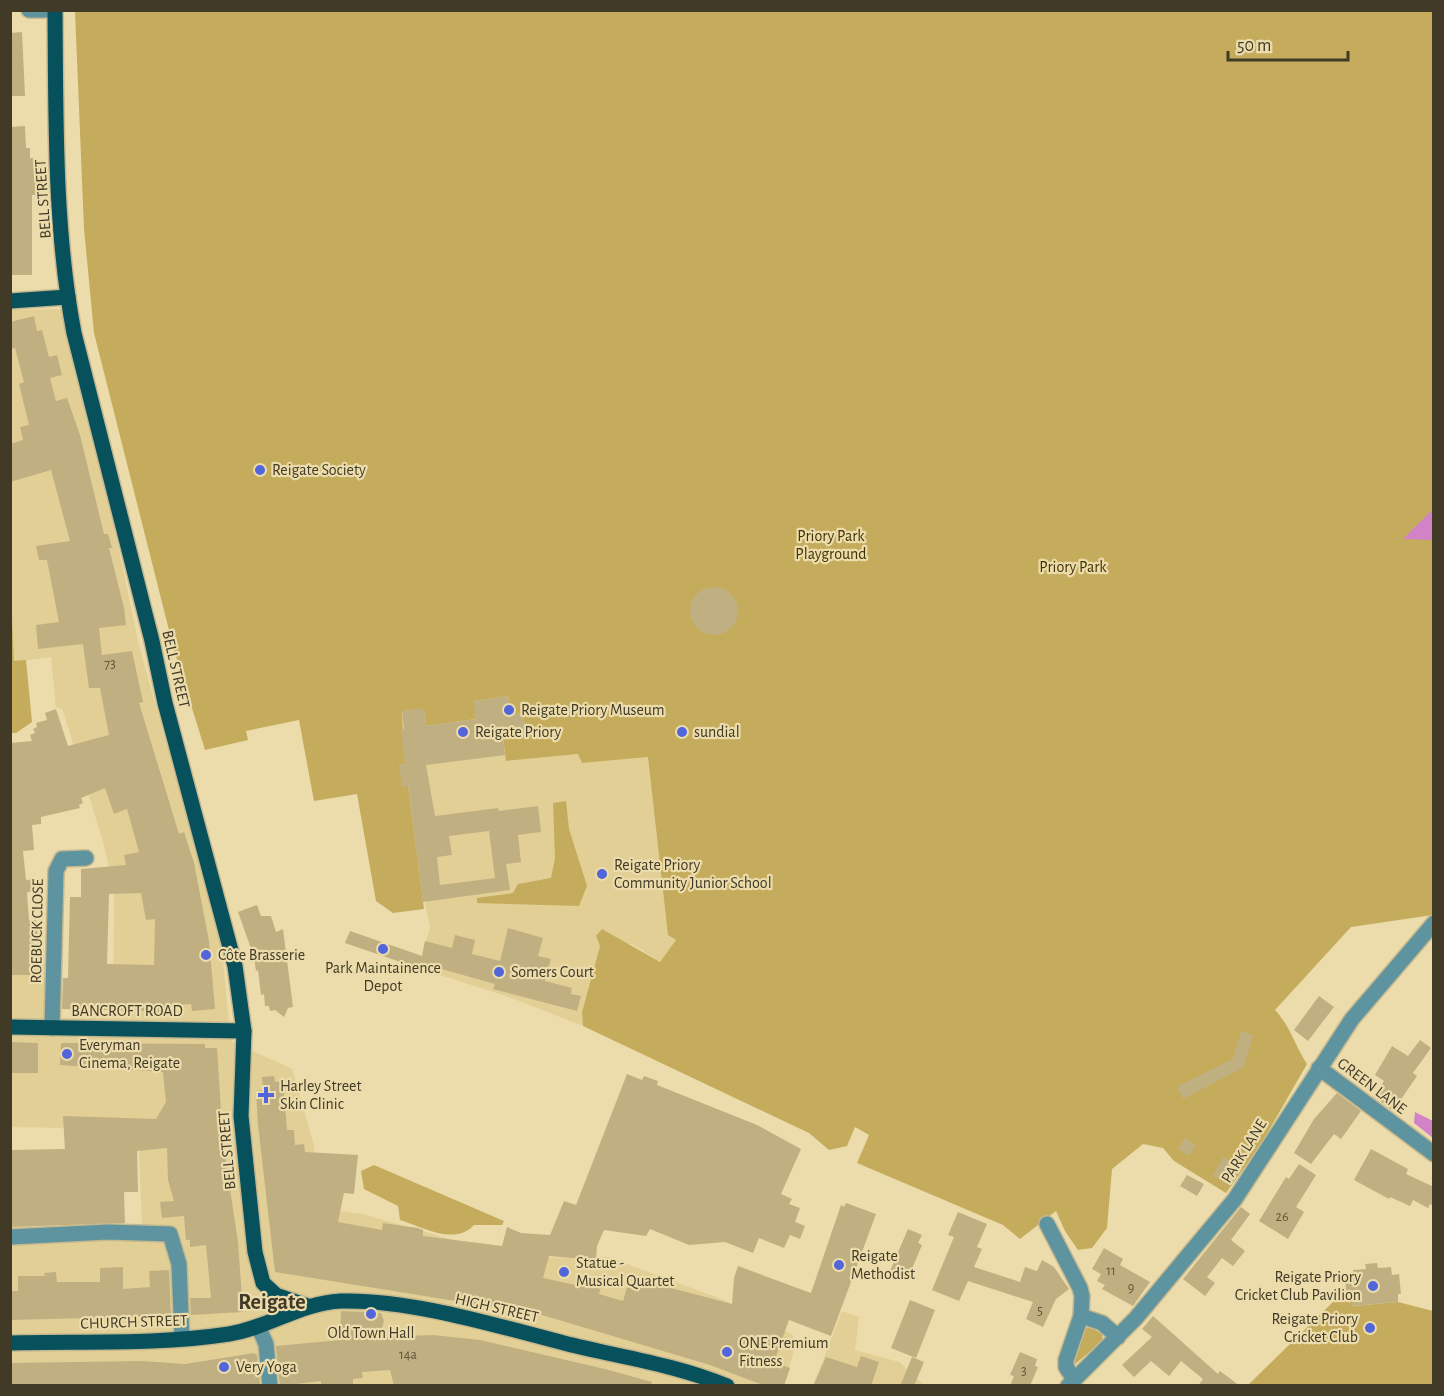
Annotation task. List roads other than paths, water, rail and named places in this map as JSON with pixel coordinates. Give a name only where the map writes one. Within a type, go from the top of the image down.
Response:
[{"type":"main road","name":"BELL STREET","points":[[54,10],[57,138],[68,297],[79,356],[152,641],[165,703],[235,966],[244,1031],[241,1116],[255,1252],[263,1283],[276,1295],[308,1306]]},
{"type":"main road","points":[[10,301],[68,297]]},
{"type":"main road","points":[[212,1029],[234,1018],[241,1001]]},
{"type":"main road","name":"BANCROFT ROAD","points":[[10,1028],[244,1031]]},
{"type":"main road","name":"HIGH STREET","points":[[258,1326],[308,1306],[361,1301],[407,1307],[502,1326],[641,1359],[727,1386]]},
{"type":"main road","name":"CHURCH STREET","points":[[10,1343],[182,1339],[230,1334],[258,1326]]},
{"type":"street","points":[[29,10],[48,10]]},
{"type":"street","name":"ROEBUCK CLOSE","points":[[52,1028],[56,871],[62,859],[86,858]]},
{"type":"street","name":"PARK LANE","points":[[1071,1382],[1118,1337],[1171,1278],[1235,1198],[1318,1068],[1384,979],[1434,923]]},
{"type":"street","name":"GREEN LANE","points":[[1318,1068],[1434,1154]]},
{"type":"street","points":[[1047,1224],[1080,1288],[1081,1316],[1066,1360],[1071,1382]]},
{"type":"street","points":[[10,1237],[108,1232],[170,1234],[179,1264],[182,1339]]},
{"type":"street","points":[[1081,1316],[1102,1323],[1118,1337]]},
{"type":"street","points":[[258,1326],[266,1344],[270,1386]]},
{"type":"place","name":"Reigate Society","points":[[260,470]]},
{"type":"place","name":"Reigate Priory Museum","points":[[509,710]]},
{"type":"place","name":"Reigate Priory","points":[[463,732]]},
{"type":"place","name":"sundial","points":[[682,732]]},
{"type":"place","name":"Reigate Priory Community Junior School","points":[[602,874]]},
{"type":"place","name":"Park Maintainence Depot","points":[[383,949]]},
{"type":"place","name":"Côte Brasserie","points":[[206,955]]},
{"type":"place","name":"Somers Court","points":[[499,972]]},
{"type":"place","name":"Everyman Cinema, Reigate","points":[[67,1054]]},
{"type":"place","name":"Harley Street Skin Clinic","points":[[266,1095]]},
{"type":"place","name":"Reigate Methodist","points":[[839,1265]]},
{"type":"place","name":"Statue - Musical Quartet","points":[[564,1272]]},
{"type":"place","name":"Reigate Priory Cricket Club Pavilion","points":[[1373,1286]]},
{"type":"place","name":"Old Town Hall","points":[[371,1314]]},
{"type":"place","name":"Reigate Priory Cricket Club","points":[[1370,1328]]},
{"type":"place","name":"ONE Premium Fitness","points":[[727,1352]]},
{"type":"place","name":"Very Yoga","points":[[224,1367]]},
{"type":"district","name":"Reigate","points":[[272,1302]]},
{"type":"park label","name":"Priory Park Playground","points":[[831,545]]},
{"type":"park label","name":"Priory Park","points":[[1073,567]]}]
